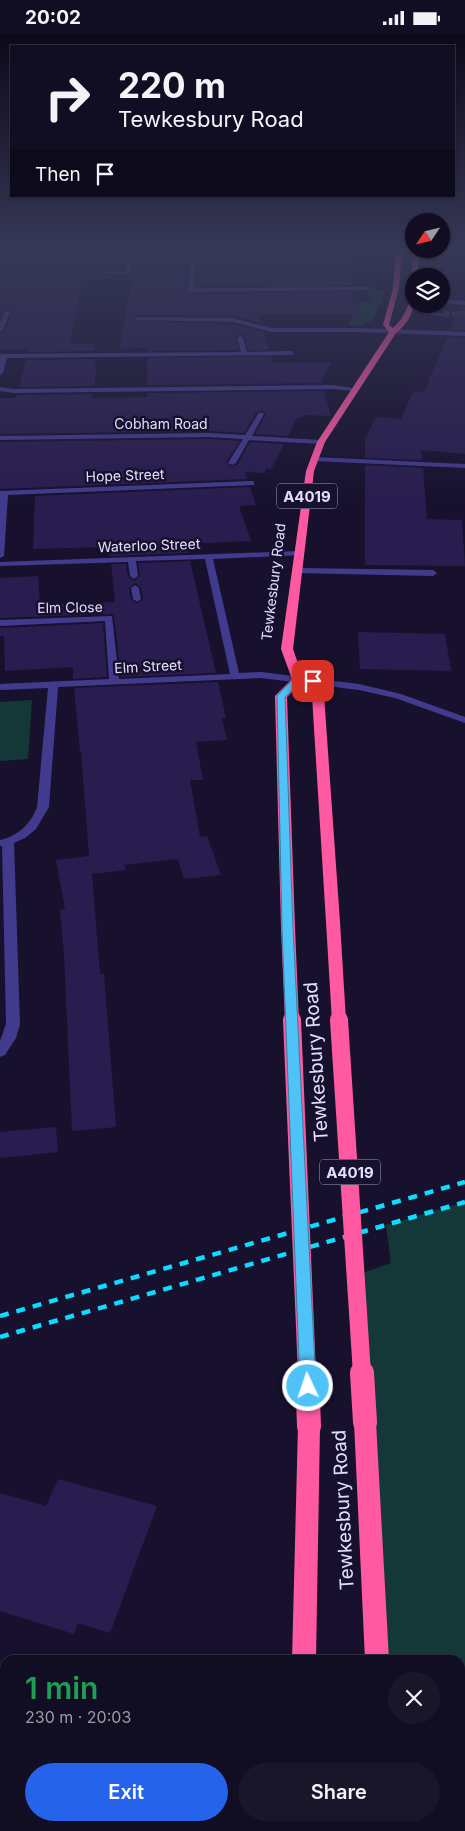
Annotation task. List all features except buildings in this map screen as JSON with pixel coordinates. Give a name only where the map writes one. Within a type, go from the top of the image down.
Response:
[{"type":"highway","name":"Tewkesbury Road","points":[[377,1655],[365,1422],[318,695],[298,680],[288,649],[310,471],[321,442],[391,335]]},
{"type":"highway","name":"Tewkesbury Road","points":[[298,680],[281,696],[288,928],[310,1426],[304,1655]]},
{"type":"street","points":[[240,338],[244,353]]},
{"type":"street","points":[[0,373],[2,356],[291,353]]},
{"type":"street","points":[[0,389],[19,391],[325,387],[355,389]]},
{"type":"street","points":[[232,463],[261,414]]},
{"type":"street","name":"Cobham Road","points":[[0,438],[209,435],[321,442]]},
{"type":"street","points":[[315,459],[465,466]]},
{"type":"street","name":"Hope Street","points":[[2,493],[251,483]]},
{"type":"street","points":[[0,556],[2,493]]},
{"type":"street","name":"Waterloo Street","points":[[0,564],[299,553]]},
{"type":"street","points":[[208,556],[235,675]]},
{"type":"street","points":[[132,559],[134,576]]},
{"type":"street","points":[[299,571],[433,573]]},
{"type":"street","points":[[135,588],[137,599]]},
{"type":"street","name":"Elm Close","points":[[0,623],[109,618],[114,681]]},
{"type":"street","name":"Elm Street","points":[[0,687],[261,675],[358,687],[398,697],[463,718]]},
{"type":"street","points":[[0,1052],[9,1038],[13,1024],[4,842],[33,826],[40,817],[43,807],[53,685]]},
{"type":"green space","points":[[32,700],[28,759],[0,761],[0,702]]},
{"type":"green space","points":[[465,1202],[465,1655],[377,1655],[357,1275],[391,1263],[386,1225]]},
{"type":"railway","points":[[0,1316],[465,1182]]},
{"type":"railway","points":[[0,1337],[465,1202]]},
{"type":"route","points":[[308,1386],[288,928],[281,696],[298,680],[313,681]]}]
